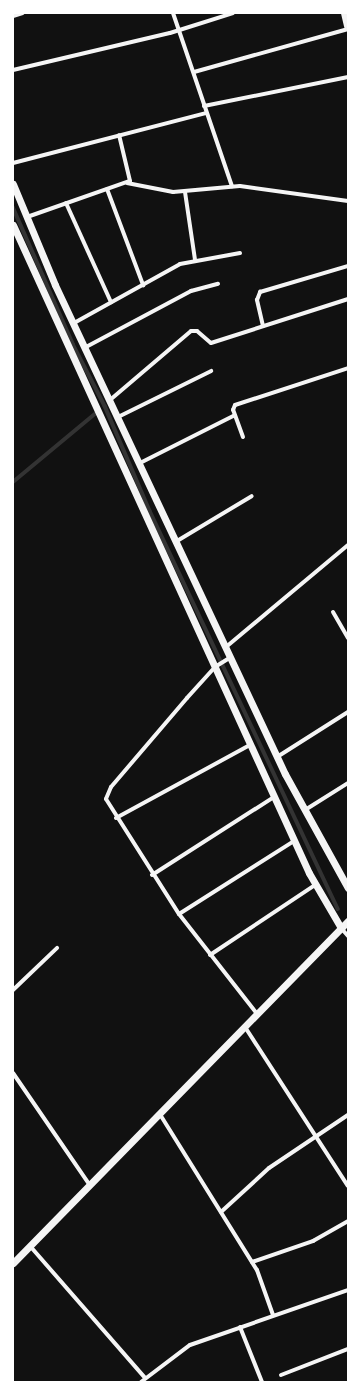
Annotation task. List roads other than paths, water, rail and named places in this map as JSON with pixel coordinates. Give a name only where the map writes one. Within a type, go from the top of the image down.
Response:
[{"type":"main road","points":[[345,13],[348,28]]},
{"type":"street","points":[[13,16],[23,13]]},
{"type":"street","points":[[173,13],[232,186]]},
{"type":"street","points":[[13,70],[180,30],[233,13]]},
{"type":"street","points":[[194,72],[348,28]]},
{"type":"street","points":[[204,106],[348,77]]},
{"type":"street","points":[[13,163],[207,113]]},
{"type":"street","points":[[119,135],[130,178],[127,184]]},
{"type":"street","points":[[13,184],[74,323],[226,647],[228,659],[277,757],[348,888]]},
{"type":"street","points":[[27,217],[107,189],[127,184],[185,192],[232,186],[348,201]]},
{"type":"street","points":[[107,189],[142,285]]},
{"type":"street","points":[[185,192],[196,260]]},
{"type":"street","points":[[66,203],[111,302]]},
{"type":"street","points":[[13,225],[216,666],[294,841],[315,885],[341,928],[348,936]]},
{"type":"street","points":[[74,323],[142,285],[196,260],[240,253]]},
{"type":"street","points":[[263,326],[257,300],[260,292],[348,266]]},
{"type":"street","points":[[86,347],[192,291],[218,284]]},
{"type":"street","points":[[110,400],[191,331],[197,331],[211,344],[348,298]]},
{"type":"street","points":[[243,437],[234,415],[235,405],[348,368]]},
{"type":"street","points":[[118,417],[210,371]]},
{"type":"street","points":[[140,462],[234,415]]},
{"type":"street","points":[[177,541],[252,496]]},
{"type":"street","points":[[226,647],[348,545]]},
{"type":"street","points":[[333,612],[348,638]]},
{"type":"street","points":[[228,659],[216,666],[111,787],[106,799],[116,818],[152,875],[179,914],[257,1014]]},
{"type":"street","points":[[277,757],[348,712]]},
{"type":"street","points":[[116,818],[250,745]]},
{"type":"street","points":[[305,810],[348,783]]},
{"type":"street","points":[[152,875],[274,797]]},
{"type":"street","points":[[179,914],[294,841]]},
{"type":"street","points":[[210,955],[315,885]]},
{"type":"street","points":[[13,1264],[89,1184],[161,1116],[257,1014],[348,921]]},
{"type":"street","points":[[13,990],[58,948]]},
{"type":"street","points":[[245,1027],[348,1186]]},
{"type":"street","points":[[13,1073],[89,1184]]},
{"type":"street","points":[[221,1212],[269,1168],[348,1115]]},
{"type":"street","points":[[161,1116],[252,1262],[273,1315]]},
{"type":"street","points":[[252,1262],[313,1241],[348,1221]]},
{"type":"street","points":[[30,1246],[145,1378]]},
{"type":"street","points":[[141,1382],[190,1345],[348,1290]]},
{"type":"street","points":[[240,1327],[262,1382]]},
{"type":"street","points":[[281,1375],[348,1349]]},
{"type":"waterway","points":[[13,207],[73,344],[105,406],[150,511],[338,909]]},
{"type":"waterway","points":[[13,482],[95,414]]}]
